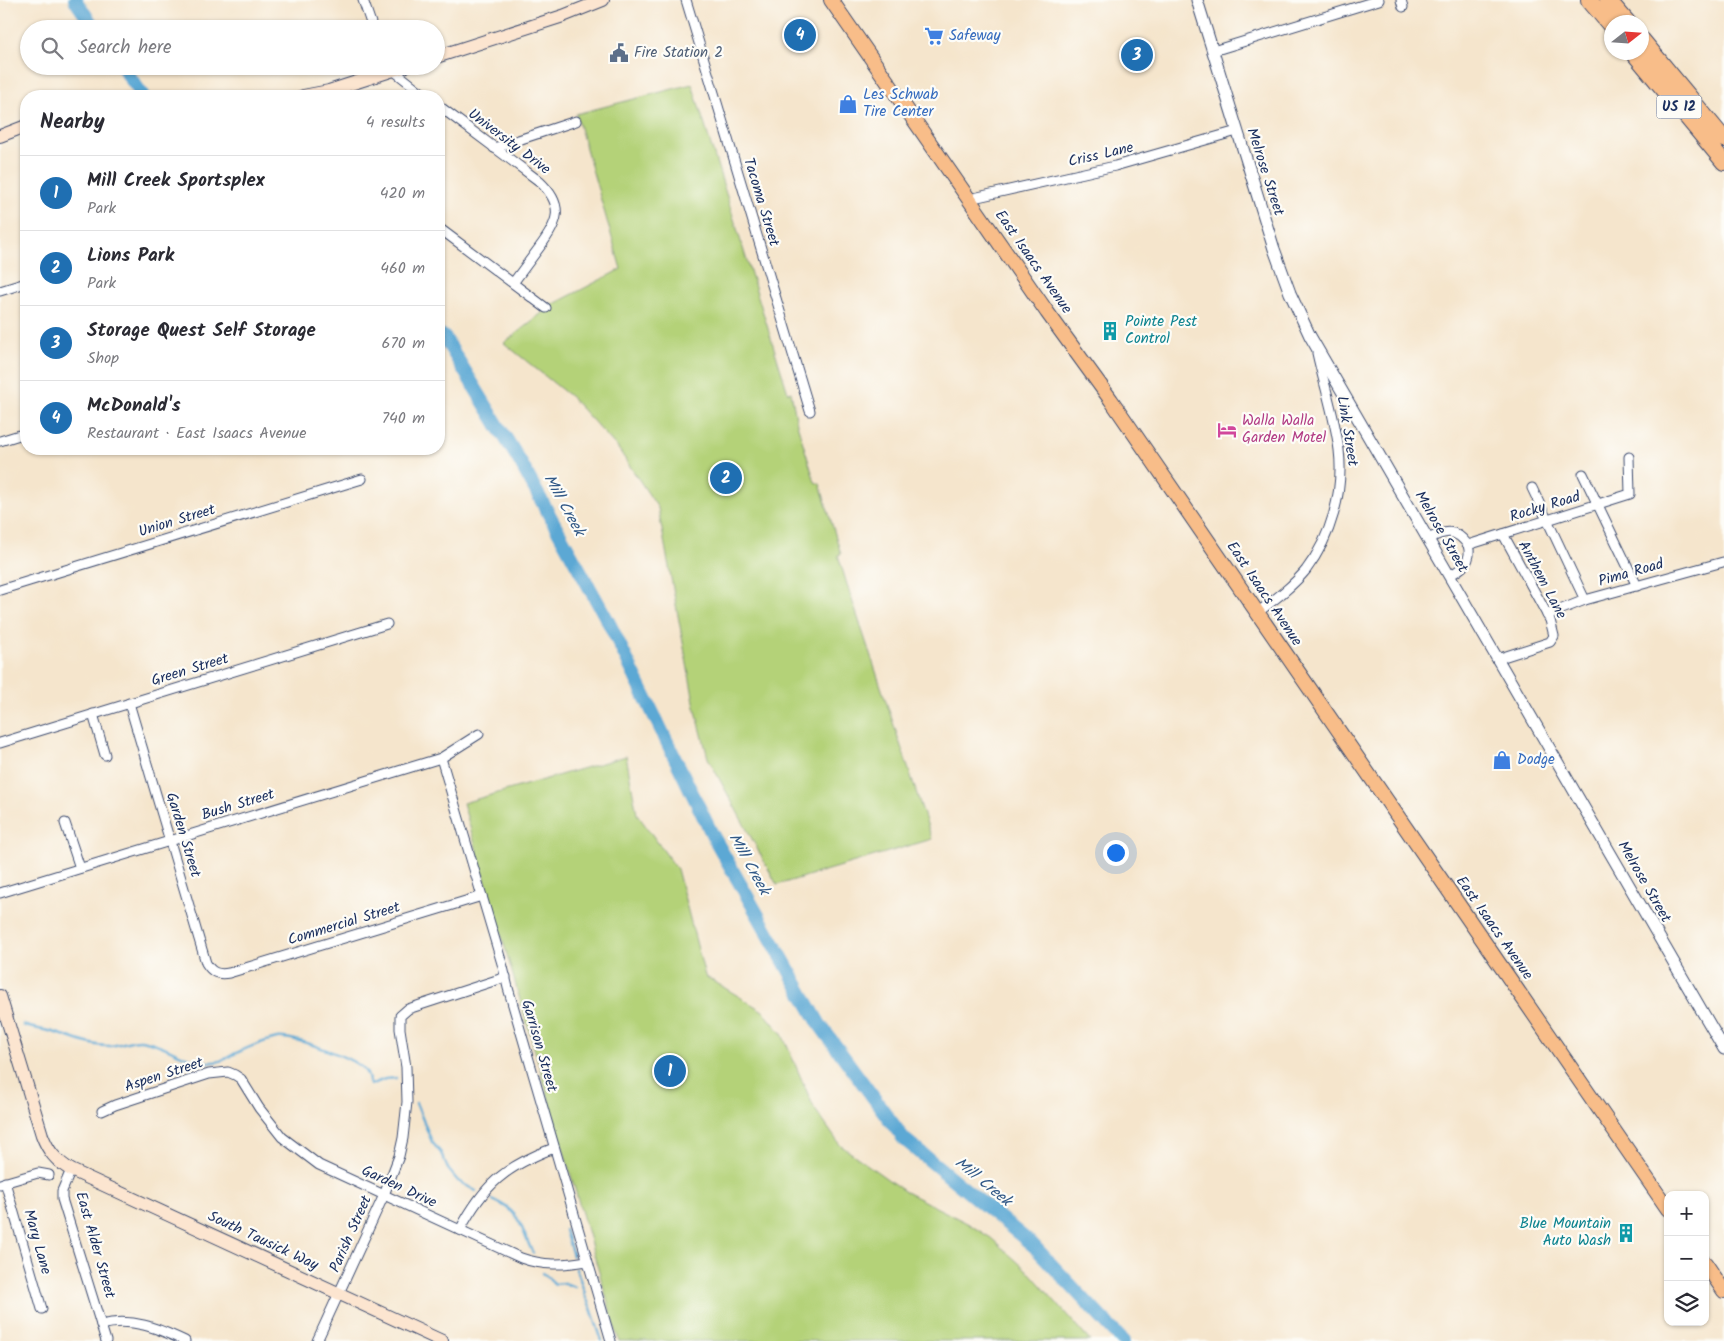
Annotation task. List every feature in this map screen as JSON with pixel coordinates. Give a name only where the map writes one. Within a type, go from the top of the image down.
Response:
[{"type":"highway","points":[[1589,0],[1604,18]]},
{"type":"highway","points":[[1608,0],[1621,15]]},
{"type":"highway","name":"US 12","points":[[1649,48],[1724,139]]},
{"type":"highway","name":"US 12","points":[[1640,60],[1724,162]]},
{"type":"main road","points":[[445,54],[563,16],[603,0]]},
{"type":"main road","name":"East Isaacs Avenue","points":[[831,0],[1047,312],[1111,400],[1664,1203]]},
{"type":"main road","points":[[329,90],[370,75]]},
{"type":"main road","points":[[0,136],[20,128]]},
{"type":"main road","points":[[0,996],[5,1032],[46,1145],[59,1163],[71,1170]]},
{"type":"main road","name":"South Tausick Way","points":[[71,1170],[442,1341]]},
{"type":"main road","points":[[1709,1269],[1724,1291]]},
{"type":"street","points":[[363,0],[370,20]]},
{"type":"street","name":"Tacoma Street","points":[[686,0],[810,411]]},
{"type":"street","name":"Melrose Street","points":[[1197,0],[1279,266],[1296,308],[1315,346],[1724,1050]]},
{"type":"street","points":[[1212,50],[1379,0]]},
{"type":"street","points":[[399,75],[418,90]]},
{"type":"street","name":"University Drive","points":[[445,111],[543,184],[553,197],[555,223],[552,230],[513,283]]},
{"type":"street","points":[[494,148],[576,121]]},
{"type":"street","name":"Criss Lane","points":[[970,199],[1139,160],[1237,131]]},
{"type":"street","points":[[445,232],[546,308]]},
{"type":"street","points":[[0,291],[20,285]]},
{"type":"street","name":"Link Street","points":[[1256,613],[1286,589],[1305,570],[1326,535],[1336,505],[1340,479],[1339,452],[1334,420],[1315,346]]},
{"type":"street","points":[[0,441],[20,435]]},
{"type":"street","name":"Rocky Road","points":[[1468,545],[1630,494],[1629,456]]},
{"type":"street","points":[[1583,474],[1638,586]]},
{"type":"street","name":"Union Street","points":[[0,590],[362,478]]},
{"type":"street","points":[[1532,488],[1585,600]]},
{"type":"street","points":[[1428,539],[1448,532],[1461,536],[1468,545],[1469,555],[1466,564],[1449,576]]},
{"type":"street","name":"Anthem Lane","points":[[1498,659],[1552,640],[1554,633],[1547,615],[1503,534]]},
{"type":"street","name":"Pima Road","points":[[1547,615],[1585,600],[1723,562]]},
{"type":"street","name":"Green Street","points":[[0,743],[387,624]]},
{"type":"street","name":"Garden Street","points":[[129,703],[206,963],[214,973]]},
{"type":"street","points":[[93,714],[105,755]]},
{"type":"street","name":"Bush Street","points":[[0,893],[441,758],[479,734]]},
{"type":"street","name":"Garrison Street","points":[[441,758],[506,977],[586,1261],[611,1341]]},
{"type":"street","points":[[65,823],[80,868]]},
{"type":"street","name":"Commercial Street","points":[[214,973],[229,974],[482,896]]},
{"type":"street","name":"Parish Street","points":[[316,1341],[340,1294],[384,1195],[399,1156],[406,1120],[406,1075],[400,1016],[408,1009],[506,977]]},
{"type":"street","name":"Aspen Street","points":[[102,1110],[115,1104],[209,1074],[228,1072],[235,1075]]},
{"type":"street","name":"Garden Drive","points":[[235,1075],[241,1079],[269,1122],[282,1137],[319,1165],[521,1258],[539,1264],[564,1264],[586,1261]]},
{"type":"street","points":[[460,1230],[475,1204],[496,1180],[524,1161],[554,1148]]},
{"type":"street","name":"East Alder Street","points":[[71,1170],[62,1191],[62,1199],[106,1341]]},
{"type":"street","points":[[3,1183],[38,1173],[49,1175]]},
{"type":"street","name":"Mary Lane","points":[[3,1183],[42,1309]]},
{"type":"street","points":[[101,1325],[120,1322],[146,1324],[185,1341]]},
{"type":"green space","points":[[692,84],[788,393],[791,392],[797,424],[815,482],[820,484],[841,554],[838,555],[849,591],[932,839],[777,885],[708,758],[695,707],[658,508],[617,447],[571,397],[504,343],[552,305],[621,269],[576,114]]},
{"type":"green space","points":[[626,756],[637,814],[677,869],[705,976],[763,1011],[782,1034],[814,1108],[840,1145],[904,1191],[967,1223],[991,1238],[1030,1273],[1090,1341],[619,1341],[463,803]]},
{"type":"waterway","name":"Mill Creek","points":[[75,0],[89,20]]},
{"type":"waterway","name":"Mill Creek","points":[[128,75],[139,90]]},
{"type":"waterway","name":"Mill Creek","points":[[445,339],[519,460],[609,623],[713,836],[820,1025],[904,1139],[1034,1246],[1123,1341]]},
{"type":"waterway","points":[[23,1025],[101,1046],[112,1046],[141,1040],[204,1062],[224,1060],[261,1043],[277,1038],[285,1038],[310,1044],[350,1060],[365,1071],[370,1085],[385,1079],[396,1078]]},
{"type":"waterway","points":[[416,1103],[432,1142],[441,1153],[448,1169],[458,1181],[476,1191]]},
{"type":"waterway","points":[[493,1200],[503,1205],[515,1215],[533,1253]]},
{"type":"waterway","points":[[565,1230],[573,1256]]},
{"type":"waterway","points":[[576,1269],[585,1293]]},
{"type":"waterway","points":[[543,1273],[555,1284],[564,1283],[575,1287]]},
{"type":"waterway","points":[[584,1294],[591,1308],[602,1341]]},
{"type":"place","name":"McDonald's","points":[[800,35]]},
{"type":"place","name":"Safeway","points":[[934,36]]},
{"type":"place","name":"Fire Station 2","points":[[619,53]]},
{"type":"place","name":"Storage Quest Self Storage","points":[[1137,55]]},
{"type":"place","name":"Les Schwab Tire Center","points":[[848,104]]},
{"type":"place","name":"Pointe Pest Control","points":[[1110,331]]},
{"type":"place","name":"Walla Walla Garden Motel","points":[[1227,430]]},
{"type":"place","name":"Lions Park","points":[[726,478]]},
{"type":"place","name":"Dodge","points":[[1502,760]]},
{"type":"place","name":"Mill Creek Sportsplex","points":[[670,1071]]},
{"type":"place","name":"Blue Mountain Auto Wash","points":[[1626,1233]]}]
